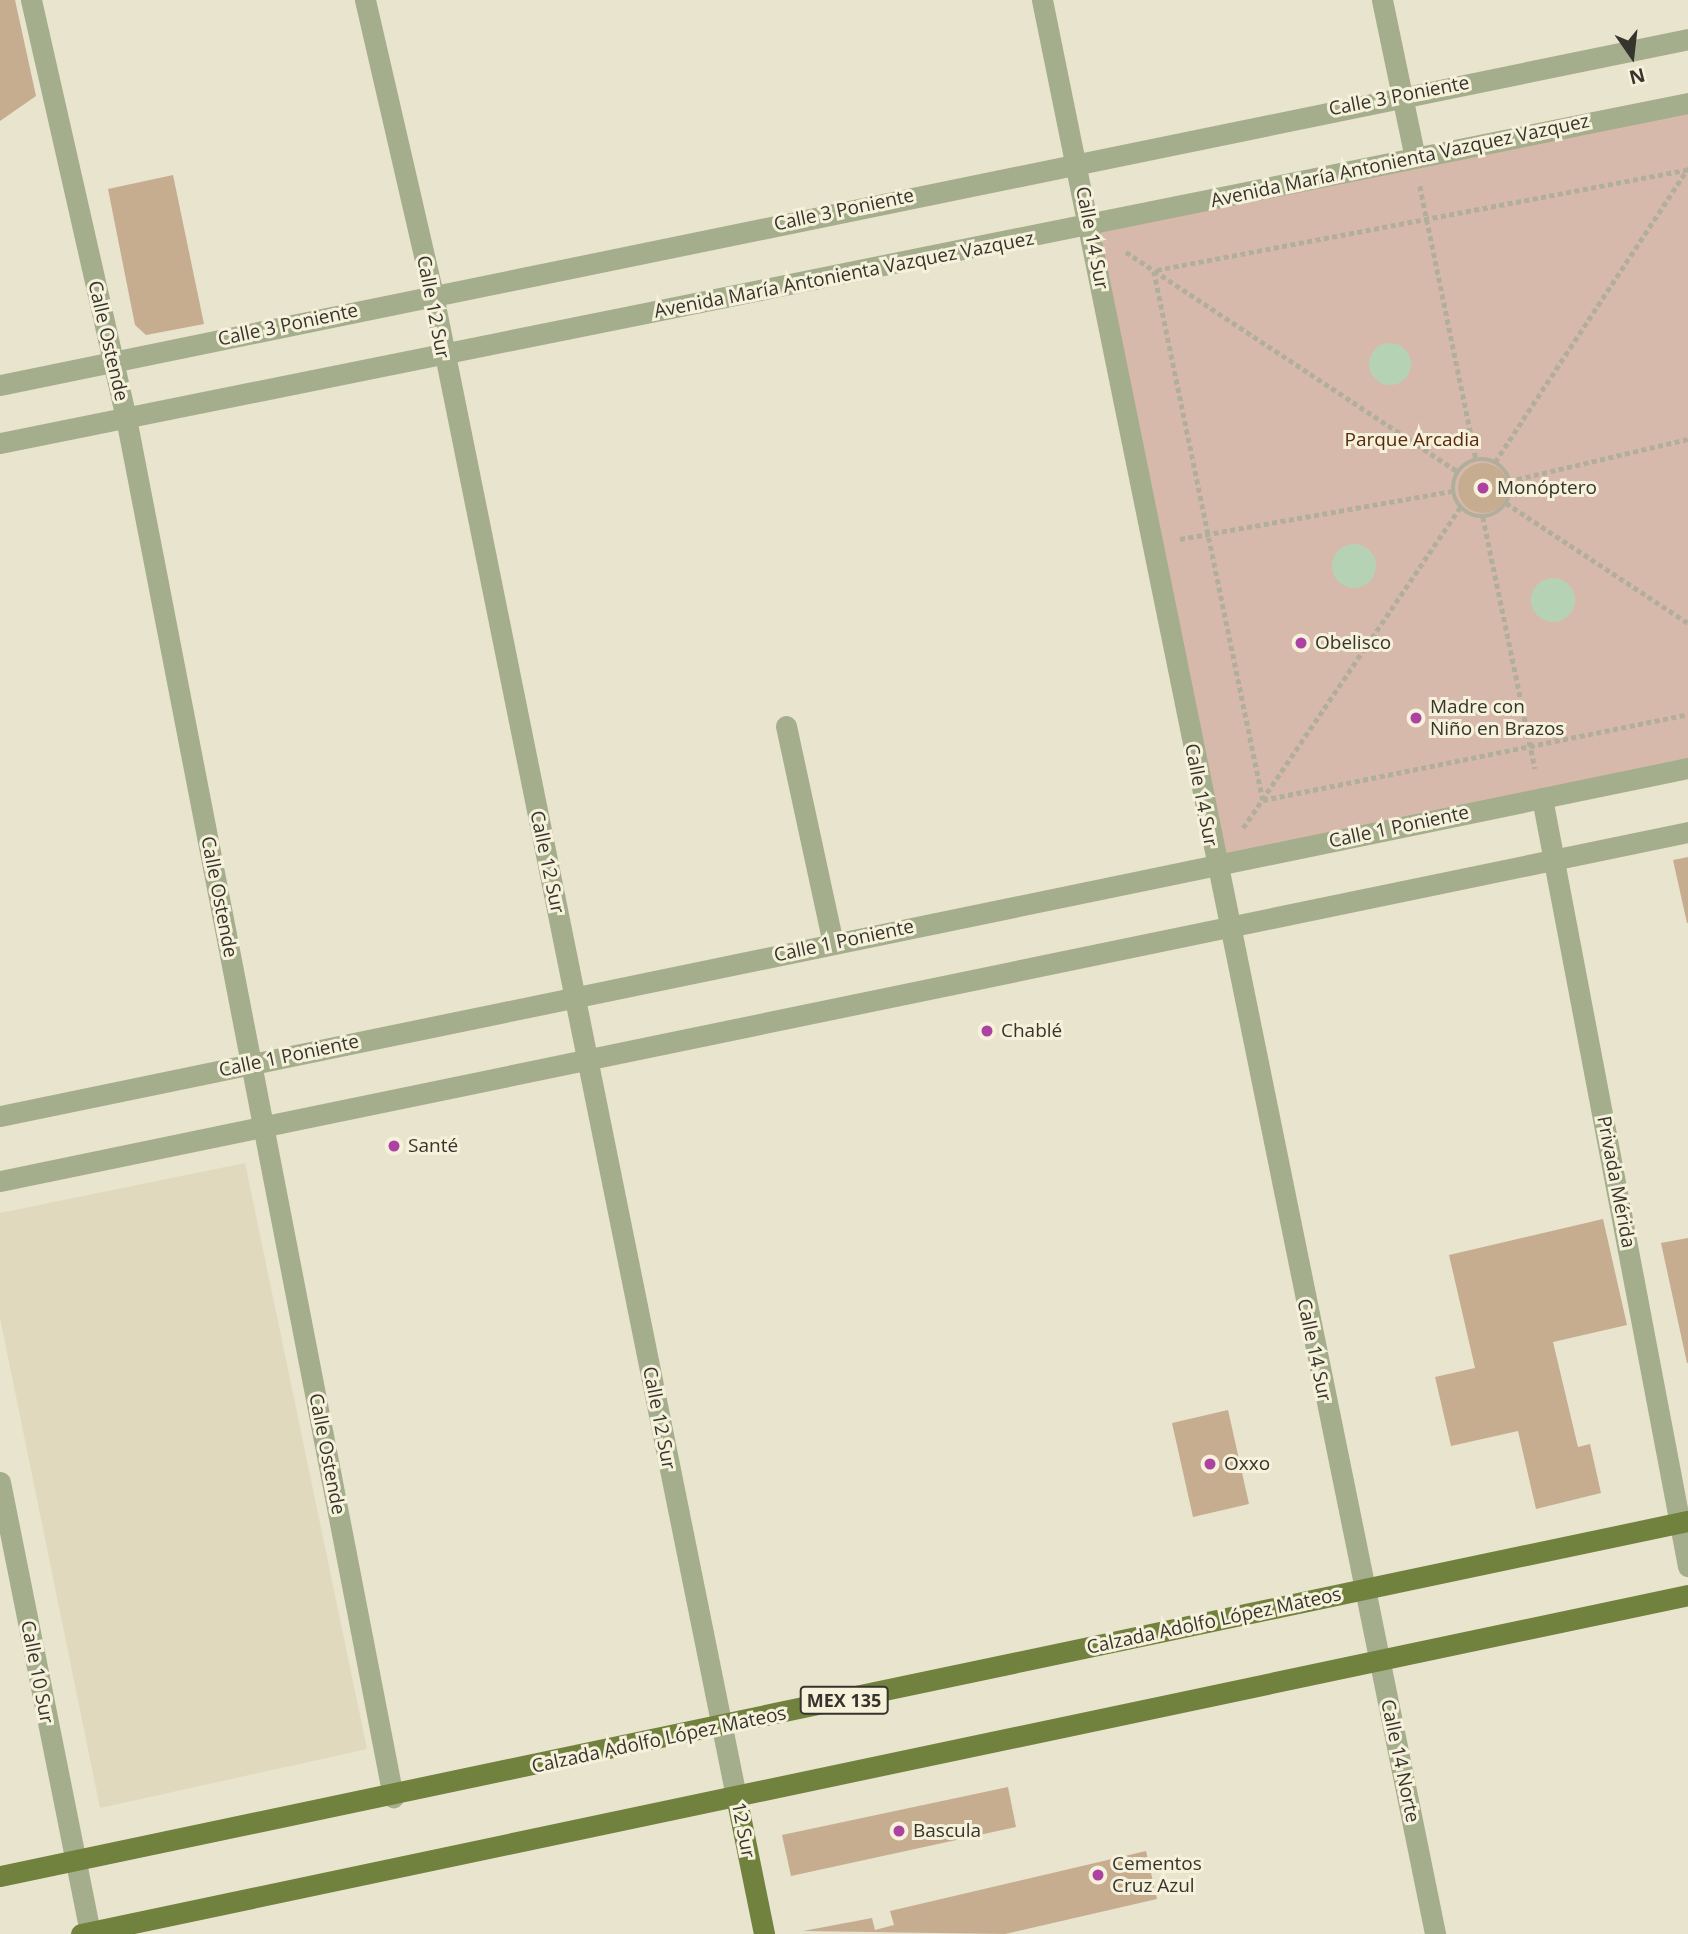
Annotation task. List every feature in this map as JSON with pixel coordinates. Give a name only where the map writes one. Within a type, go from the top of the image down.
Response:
[{"type":"main road","name":"Calzada Adolfo López Mateos","points":[[0,1876],[393,1797],[1685,1522]]},
{"type":"main road","points":[[87,1933],[1378,1657],[1688,1595]]},
{"type":"main road","name":"12 Sur","points":[[736,1796],[764,1934]]},
{"type":"street","name":"Calle Ostende","points":[[31,0],[126,418],[393,1797]]},
{"type":"street","name":"Calle 12 Sur","points":[[365,0],[433,295],[443,356],[721,1726]]},
{"type":"street","name":"Calle 14 Sur","points":[[1042,0],[1090,226],[1228,932],[1363,1589]]},
{"type":"street","points":[[1382,0],[1415,158]]},
{"type":"street","name":"Calle 3 Poniente","points":[[0,385],[1402,95],[1688,39]]},
{"type":"street","name":"Avenida María Antonienta Vazquez Vazquez","points":[[0,443],[1090,226],[1688,103]]},
{"type":"street","points":[[786,726],[833,944]]},
{"type":"street","name":"Calle 1 Poniente","points":[[0,1116],[1688,768]]},
{"type":"street","name":"Privada Mérida","points":[[1542,798],[1685,1522],[1688,1566]]},
{"type":"street","points":[[0,1181],[1228,932],[1688,832]]},
{"type":"street","name":"Calle 10 Sur","points":[[0,1482],[87,1933]]},
{"type":"street","name":"Calle 14 Norte","points":[[1363,1589],[1435,1934]]},
{"type":"street","name":"12 Sur","points":[[721,1726],[736,1796]]},
{"type":"path","points":[[1415,158],[1476,460]]},
{"type":"path","points":[[1154,271],[1688,169]]},
{"type":"path","points":[[1495,462],[1688,169]]},
{"type":"path","points":[[1090,226],[1458,472]]},
{"type":"path","points":[[1154,271],[1263,800]]},
{"type":"path","points":[[1509,481],[1688,439]]},
{"type":"path","points":[[1483,517],[1460,508],[1453,491],[1458,472],[1476,460],[1495,462],[1509,481],[1506,503]]},
{"type":"path","points":[[1152,544],[1453,491]]},
{"type":"path","points":[[1483,517],[1506,503]]},
{"type":"path","points":[[1506,503],[1688,623]]},
{"type":"path","points":[[1215,865],[1263,800],[1460,508]]},
{"type":"path","points":[[1483,517],[1542,798]]},
{"type":"path","points":[[1263,800],[1688,713]]},
{"type":"shaded area","points":[[1390,343],[1405,349],[1411,364],[1405,379],[1390,385],[1375,379],[1369,364],[1375,349]]},
{"type":"shaded area","points":[[1354,544],[1370,550],[1376,566],[1370,582],[1354,588],[1338,582],[1332,566],[1338,550]]},
{"type":"shaded area","points":[[1553,578],[1569,584],[1575,600],[1569,616],[1553,622],[1537,616],[1531,600],[1537,584]]},
{"type":"shaded area","points":[[245,1163],[367,1749],[100,1808],[0,1318],[0,1213]]},
{"type":"green space","name":"Parque Arcadia","points":[[1688,103],[1688,768],[1215,865],[1090,226]]},
{"type":"building","points":[[0,0],[15,0],[36,96],[0,121]]},
{"type":"building","points":[[173,175],[204,324],[146,335],[135,325],[108,189]]},
{"type":"building","name":"Monóptero","points":[[1483,463],[1501,470],[1508,488],[1501,506],[1483,513],[1465,506],[1458,488],[1465,470]]},
{"type":"building","points":[[1688,857],[1688,923],[1687,923],[1673,860]]},
{"type":"building","points":[[1603,1219],[1627,1325],[1553,1342],[1578,1447],[1590,1444],[1601,1493],[1536,1509],[1518,1431],[1451,1446],[1435,1377],[1475,1368],[1449,1255]]},
{"type":"building","points":[[1688,1238],[1688,1363],[1687,1363],[1661,1243]]},
{"type":"building","name":"Oxxo","points":[[1228,1410],[1249,1504],[1193,1517],[1172,1423]]},
{"type":"building","name":"Bascula","points":[[1008,1787],[1016,1827],[791,1876],[782,1835]]},
{"type":"building","name":"Cementos Cruz Azul","points":[[1146,1851],[1157,1899],[1005,1934],[803,1931],[872,1918],[875,1930],[894,1925],[890,1911]]},
{"type":"place","name":"Monóptero","points":[[1483,488]]},
{"type":"place","name":"Obelisco","points":[[1301,643]]},
{"type":"place","name":"Madre con Niño en Brazos","points":[[1416,718]]},
{"type":"place","name":"Chablé","points":[[987,1031]]},
{"type":"place","name":"Santé","points":[[394,1146]]},
{"type":"place","name":"Oxxo","points":[[1210,1464]]},
{"type":"place","name":"Bascula","points":[[899,1831]]},
{"type":"place","name":"Cementos Cruz Azul","points":[[1098,1875]]}]
